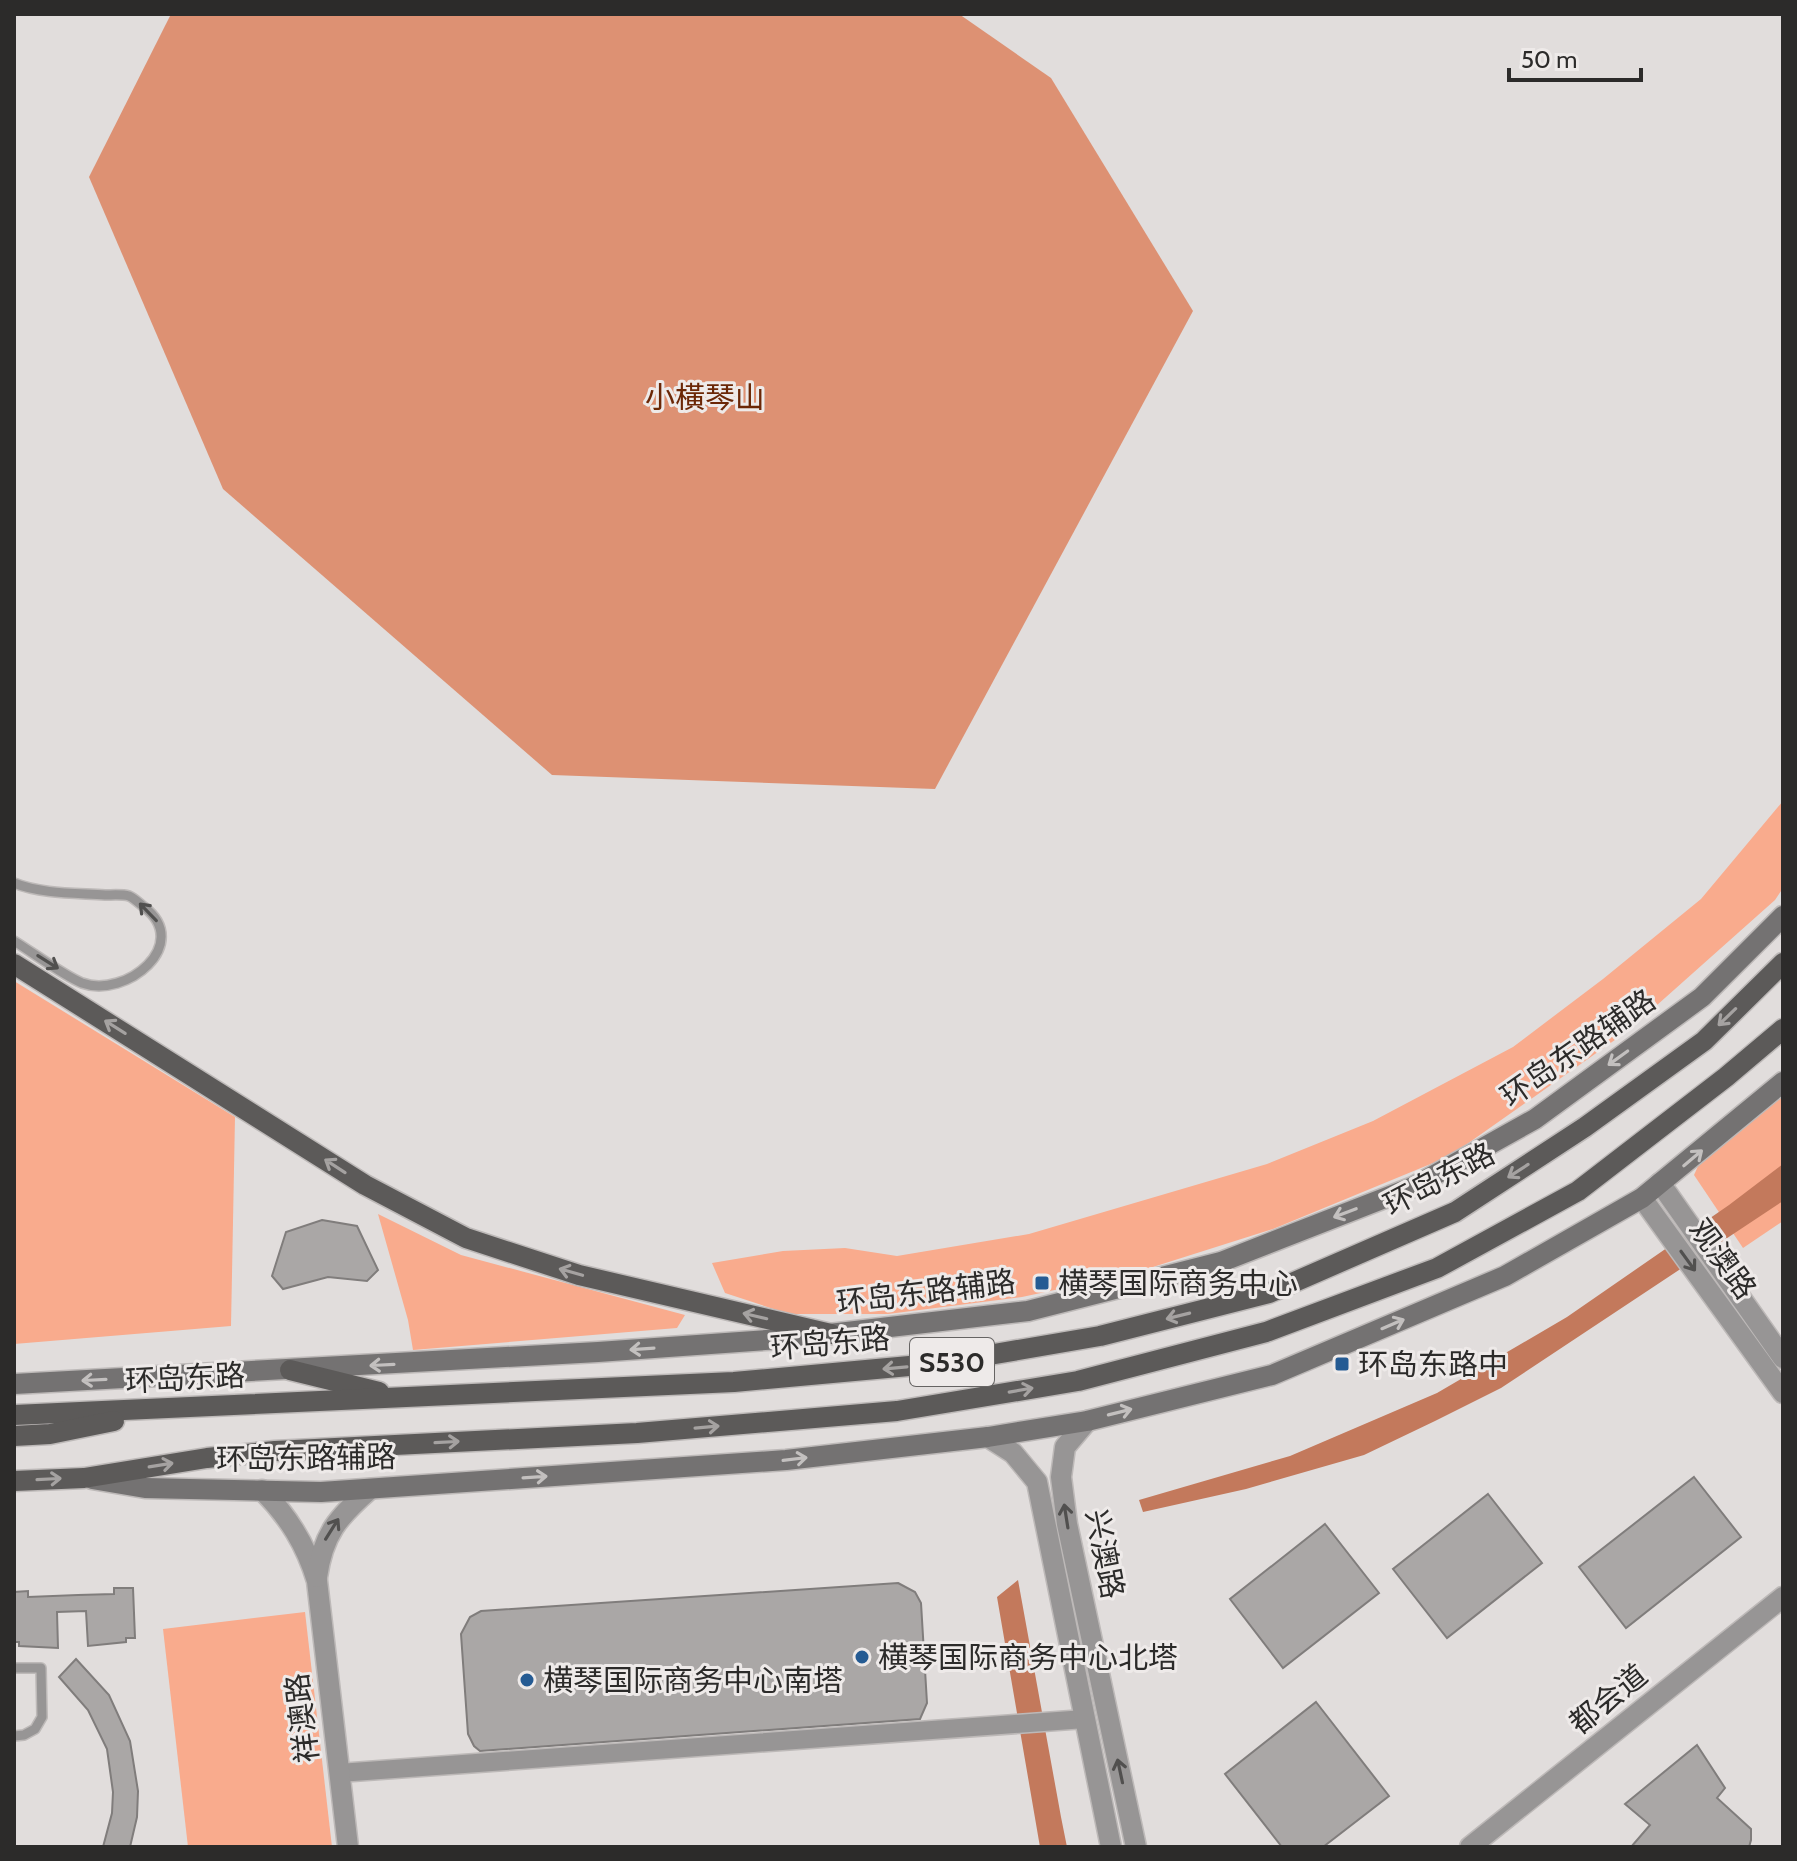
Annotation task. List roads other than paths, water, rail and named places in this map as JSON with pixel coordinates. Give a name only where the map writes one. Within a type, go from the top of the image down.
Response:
[{"type":"main road","name":"环岛东路辅路","points":[[14,1384],[613,1351],[831,1334],[1028,1311],[1221,1262],[1413,1187],[1535,1119],[1702,997],[1783,916]]},
{"type":"main road","name":"环岛东路","points":[[14,1415],[734,1382],[942,1363],[1100,1336],[1269,1293],[1455,1212],[1585,1127],[1704,1041],[1783,963]]},
{"type":"main road","points":[[14,964],[365,1185],[466,1238],[579,1275],[831,1334]]},
{"type":"main road","name":"S530","points":[[84,1478],[207,1458],[275,1451],[637,1433],[897,1411],[1078,1381],[1266,1332],[1437,1268],[1578,1191],[1783,1029]]},
{"type":"main road","name":"环岛东路辅路","points":[[84,1478],[145,1488],[321,1492],[786,1460],[988,1437],[1087,1421],[1272,1375],[1505,1276],[1642,1198],[1783,1082]]},
{"type":"main road","points":[[290,1370],[398,1397]]},
{"type":"main road","points":[[14,1436],[50,1434],[169,1410]]},
{"type":"main road","points":[[14,1481],[84,1478]]},
{"type":"street","name":"观澳路","points":[[1660,1183],[1783,1358]]},
{"type":"street","name":"观澳路","points":[[1642,1198],[1783,1393]]},
{"type":"street","name":"兴澳路","points":[[1087,1421],[1065,1447],[1061,1477],[1067,1524],[1136,1847]]},
{"type":"street","name":"兴澳路","points":[[988,1437],[1013,1453],[1037,1482],[1111,1847]]},
{"type":"street","name":"祥澳路","points":[[317,1581],[323,1544],[329,1531],[339,1517],[370,1489]]},
{"type":"street","name":"祥澳路","points":[[262,1490],[284,1514],[302,1541],[317,1581],[348,1847]]},
{"type":"street","name":"都会道","points":[[1470,1847],[1783,1597]]},
{"type":"street","points":[[339,1773],[1085,1719]]},
{"type":"lane","points":[[14,883],[54,891],[130,896],[150,911],[161,928],[161,944],[148,967],[125,981],[108,986],[82,983],[14,941]]},
{"type":"lane","points":[[14,1668],[41,1668],[42,1696],[39,1723],[30,1733],[14,1736]]},
{"type":"place","name":"横琴国际商务中心","points":[[1042,1283]]},
{"type":"place","name":"环岛东路中","points":[[1342,1364]]},
{"type":"place","name":"横琴国际商务中心北塔","points":[[862,1657]]},
{"type":"place","name":"横琴国际商务中心南塔","points":[[527,1680]]},
{"type":"park label","name":"小橫琴山","points":[[705,397]]}]
